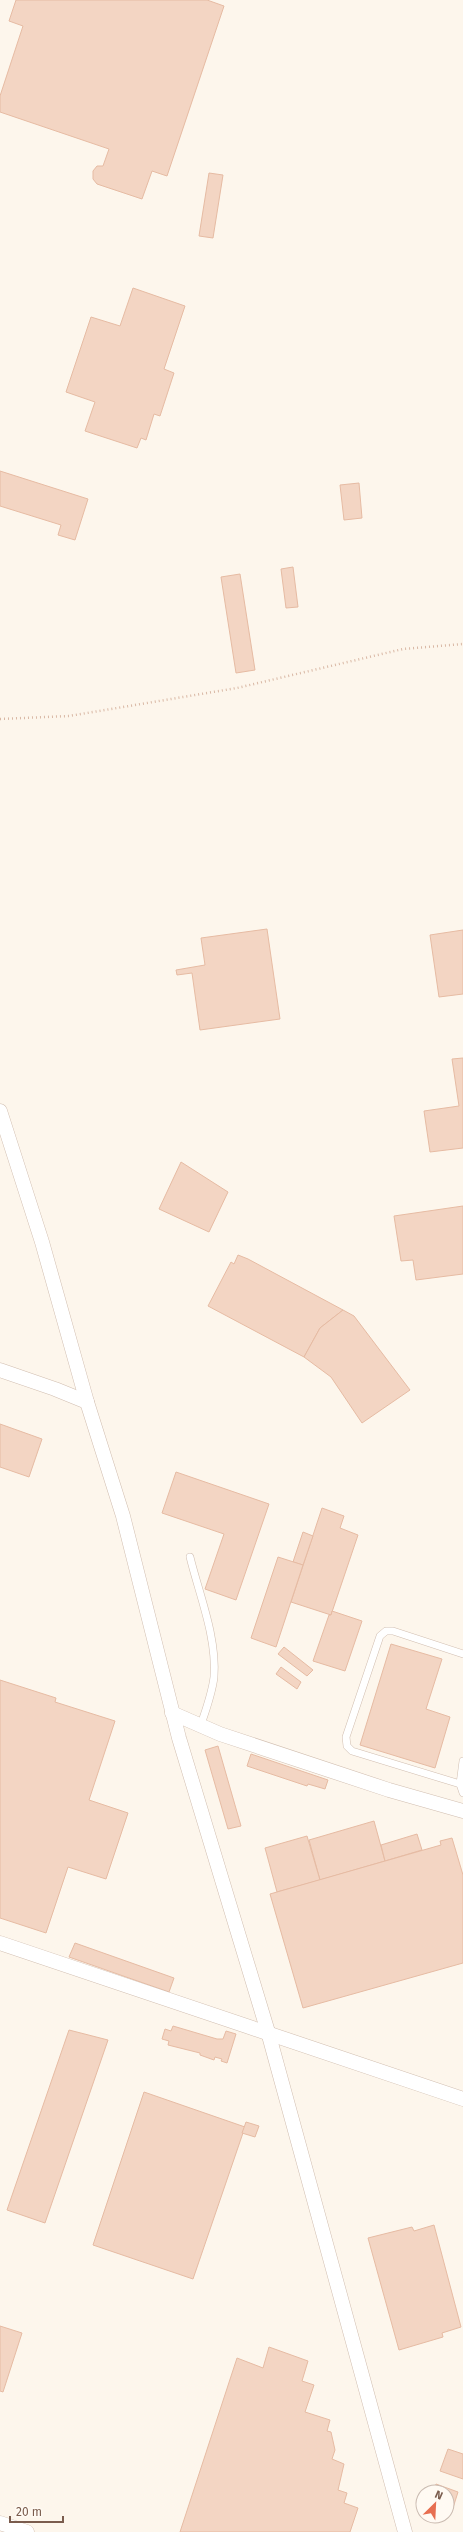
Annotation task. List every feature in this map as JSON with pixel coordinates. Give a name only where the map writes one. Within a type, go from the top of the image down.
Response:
[{"type":"street","points":[[0,1111],[44,1250],[87,1402],[123,1516],[172,1713],[268,2032],[405,2532]]},
{"type":"street","points":[[0,1370],[87,1402]]},
{"type":"street","points":[[172,1713],[200,1727],[389,1790],[463,1811]]},
{"type":"street","points":[[0,1943],[268,2032],[463,2099]]},
{"type":"street","points":[[0,2523],[27,2532]]},
{"type":"lane","points":[[190,1557],[213,1650],[214,1676],[210,1699],[200,1727]]},
{"type":"lane","points":[[460,1784],[352,1751],[347,1746],[346,1737],[380,1636],[386,1631],[393,1631],[463,1654]]},
{"type":"lane","points":[[463,1761],[460,1784],[463,1793]]},
{"type":"path","points":[[0,719],[69,716],[237,688],[403,649],[463,644]]},
{"type":"building","points":[[16,0],[207,0],[224,6],[167,176],[152,171],[142,199],[97,184],[93,179],[93,171],[97,166],[103,166],[109,149],[0,112],[0,96],[23,26],[9,21]]},
{"type":"building","points":[[209,173],[223,175],[213,238],[199,236]]},
{"type":"building","points":[[133,288],[185,306],[164,369],[174,373],[160,416],[154,414],[146,440],[141,438],[137,448],[85,431],[95,402],[66,392],[91,317],[120,326]]},
{"type":"building","points":[[0,471],[88,499],[75,540],[58,535],[61,525],[0,506]]},
{"type":"building","points":[[359,483],[362,518],[344,520],[340,485]]},
{"type":"building","points":[[293,567],[298,607],[286,608],[281,569]]},
{"type":"building","points":[[240,574],[255,670],[236,673],[221,577]]},
{"type":"building","points":[[267,929],[280,1019],[200,1030],[192,973],[177,975],[176,970],[205,965],[201,938]]},
{"type":"building","points":[[463,930],[463,994],[439,997],[430,935]]},
{"type":"building","points":[[463,1058],[463,1148],[430,1152],[424,1111],[459,1106],[452,1059]]},
{"type":"building","points":[[181,1162],[228,1192],[209,1232],[159,1209]]},
{"type":"building","points":[[463,1206],[463,1274],[416,1280],[413,1260],[401,1261],[394,1216]]},
{"type":"building","points":[[238,1255],[343,1310],[320,1328],[304,1357],[208,1306],[231,1262],[234,1264]]},
{"type":"building","points":[[343,1310],[354,1316],[410,1390],[362,1423],[331,1377],[304,1357],[320,1328]]},
{"type":"building","points":[[0,1424],[42,1439],[29,1477],[0,1467]]},
{"type":"building","points":[[176,1472],[269,1504],[236,1600],[205,1589],[224,1534],[162,1513]]},
{"type":"building","points":[[322,1508],[344,1516],[340,1528],[358,1535],[331,1615],[291,1602]]},
{"type":"building","points":[[303,1532],[313,1536],[303,1565],[293,1562]]},
{"type":"building","points":[[278,1557],[303,1565],[276,1647],[251,1638]]},
{"type":"building","points":[[332,1611],[362,1621],[345,1671],[313,1661],[329,1615],[331,1615]]},
{"type":"building","points":[[391,1644],[442,1659],[426,1709],[450,1717],[435,1768],[360,1745]]},
{"type":"building","points":[[284,1647],[313,1670],[307,1676],[278,1654]]},
{"type":"building","points":[[281,1667],[301,1682],[297,1689],[276,1674]]},
{"type":"building","points":[[0,1680],[56,1698],[55,1702],[115,1721],[89,1800],[128,1813],[106,1879],[68,1867],[46,1933],[0,1918]]},
{"type":"building","points":[[218,1746],[241,1826],[228,1829],[205,1750]]},
{"type":"building","points":[[251,1754],[328,1780],[325,1789],[308,1784],[307,1786],[247,1766]]},
{"type":"building","points":[[374,1821],[385,1861],[320,1880],[309,1840]]},
{"type":"building","points":[[417,1834],[422,1850],[385,1861],[381,1845]]},
{"type":"building","points":[[307,1836],[320,1880],[277,1892],[265,1848]]},
{"type":"building","points":[[452,1838],[463,1875],[463,1963],[303,2008],[270,1894],[441,1845],[440,1841]]},
{"type":"building","points":[[75,1943],[174,1978],[169,1992],[69,1957]]},
{"type":"building","points":[[173,2026],[217,2039],[223,2039],[226,2031],[236,2034],[227,2063],[221,2061],[222,2059],[215,2057],[214,2060],[200,2055],[200,2053],[168,2045],[169,2041],[162,2039],[165,2029],[171,2031]]},
{"type":"building","points":[[69,2030],[108,2040],[45,2223],[7,2210]]},
{"type":"building","points":[[144,2092],[245,2127],[193,2279],[93,2245]]},
{"type":"building","points":[[246,2122],[259,2126],[255,2137],[242,2133]]},
{"type":"building","points":[[434,2225],[461,2327],[442,2333],[443,2337],[399,2350],[368,2238],[412,2227],[414,2231]]},
{"type":"building","points":[[0,2326],[22,2333],[3,2392],[0,2391]]},
{"type":"building","points":[[269,2347],[308,2361],[302,2381],[314,2385],[305,2412],[330,2420],[327,2431],[331,2432],[335,2450],[332,2459],[344,2464],[338,2490],[347,2493],[344,2503],[358,2508],[350,2532],[180,2532],[237,2358],[263,2368]]},
{"type":"building","points":[[448,2449],[463,2454],[463,2479],[440,2471]]},
{"type":"building","points":[[455,2491],[458,2492],[455,2502]]}]
